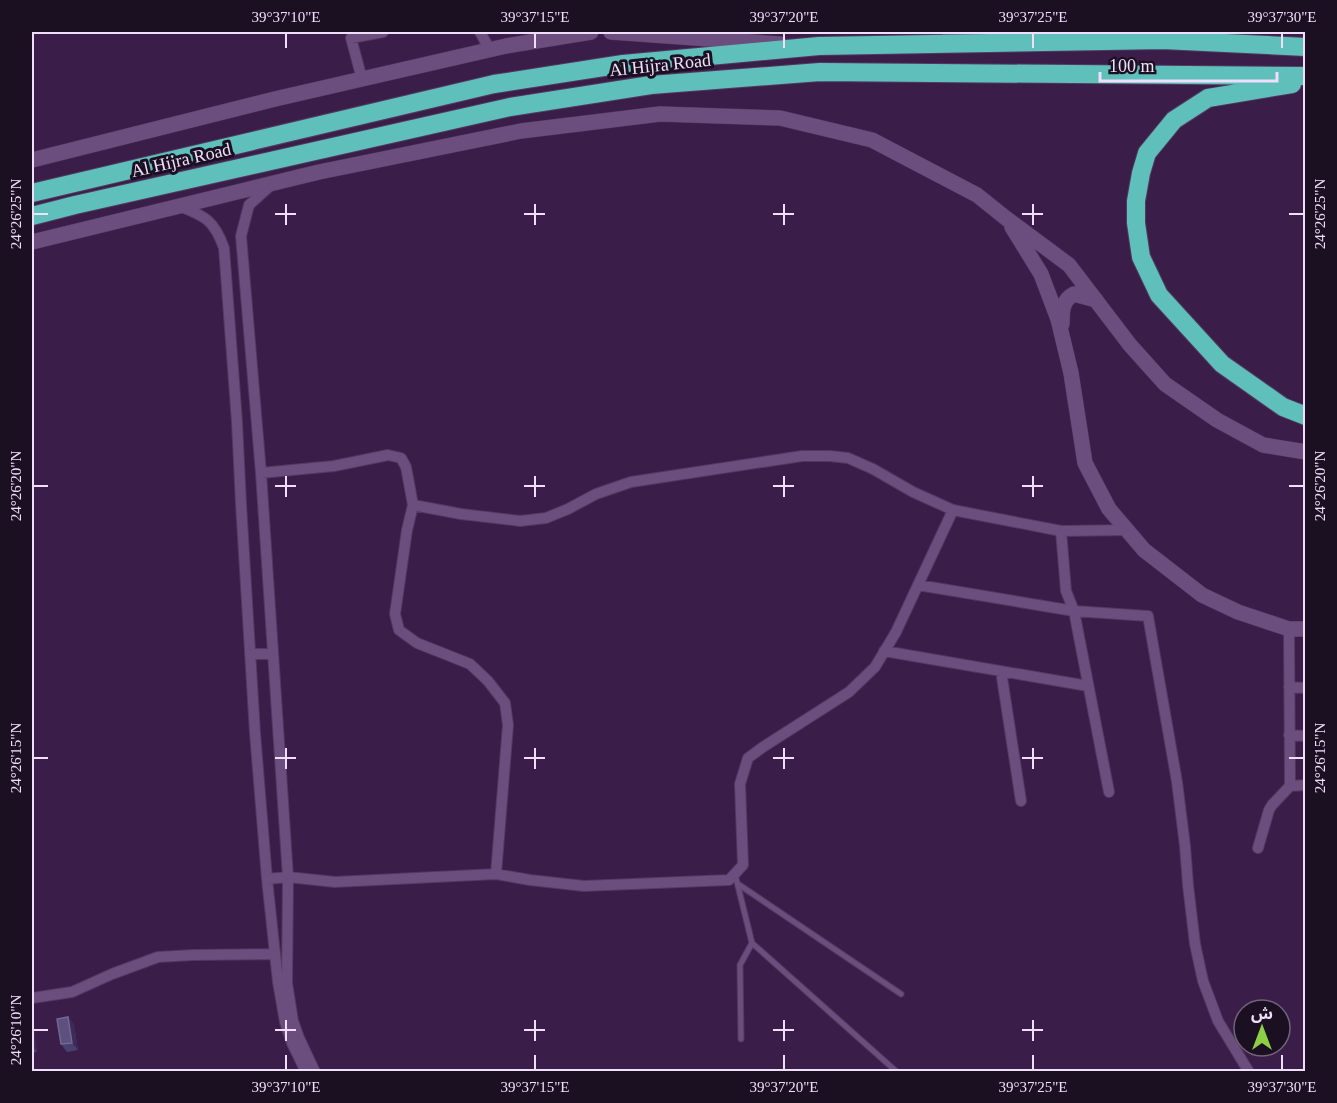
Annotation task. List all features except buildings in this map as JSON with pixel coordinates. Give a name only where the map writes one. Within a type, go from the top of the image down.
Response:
[{"type":"highway","name":"Al Hijra Road","points":[[32,193],[494,84],[623,64],[819,46],[1163,40],[1305,47]]},
{"type":"highway","name":"Al Hijra Road","points":[[32,216],[510,106],[651,85],[820,72],[1305,76]]},
{"type":"highway","points":[[1305,82],[1208,99],[1174,120],[1147,153],[1136,201],[1136,223],[1141,256],[1160,295],[1222,364],[1283,407],[1305,416]]},
{"type":"main road","points":[[32,160],[362,79],[490,50],[591,32]]},
{"type":"main road","points":[[611,32],[819,46]]},
{"type":"main road","points":[[916,44],[985,32]]},
{"type":"main road","points":[[32,242],[319,172],[521,131],[660,114],[780,118],[872,140],[977,195],[1069,265],[1130,345],[1165,384],[1217,420],[1263,445],[1305,452]]},
{"type":"main road","points":[[1007,219],[1041,274],[1060,326],[1071,373],[1085,463],[1109,510],[1144,550],[1203,595],[1238,612],[1289,629],[1305,629]]},
{"type":"main road","points":[[1060,326],[1062,309],[1069,297],[1074,294],[1096,300]]},
{"type":"street","points":[[362,79],[351,38],[383,32]]},
{"type":"street","points":[[480,32],[490,50]]},
{"type":"street","points":[[273,183],[249,206],[241,236],[261,473],[288,877],[287,983],[293,1021],[315,1071]]},
{"type":"street","points":[[179,206],[198,213],[210,221],[218,232],[224,248],[237,422],[255,733],[267,879],[278,982],[285,1022],[292,1043],[306,1071]]},
{"type":"street","points":[[237,422],[257,420]]},
{"type":"street","points":[[261,473],[334,466],[388,455],[401,458],[406,467],[413,505],[407,530],[395,615],[399,630],[417,644],[470,664],[488,681],[505,703],[508,725],[496,874]]},
{"type":"street","points":[[413,505],[473,516],[520,521],[546,518],[597,494],[631,482],[802,456],[830,456],[848,458],[953,510],[1061,531],[1127,530]]},
{"type":"street","points":[[267,879],[288,877],[335,882],[496,874],[584,886],[736,879],[743,866],[740,784],[748,758],[849,692],[875,667],[896,632],[953,510]]},
{"type":"street","points":[[1061,531],[1066,591],[1074,611],[1109,792]]},
{"type":"street","points":[[918,585],[1074,611],[1148,616],[1177,782],[1195,944],[1203,981],[1218,1021],[1249,1071]]},
{"type":"street","points":[[1289,629],[1290,786]]},
{"type":"street","points":[[884,651],[1088,686]]},
{"type":"street","points":[[250,654],[273,654]]},
{"type":"street","points":[[1000,671],[1021,801]]},
{"type":"street","points":[[1289,687],[1305,688]]},
{"type":"street","points":[[1289,735],[1305,736]]},
{"type":"street","points":[[1258,848],[1272,805],[1290,786],[1305,785]]},
{"type":"street","points":[[32,998],[72,992],[158,957],[275,954]]},
{"type":"lane","points":[[736,879],[752,943],[897,1071]]},
{"type":"lane","points":[[736,879],[901,994]]},
{"type":"lane","points":[[741,1039],[740,965],[752,943]]}]
